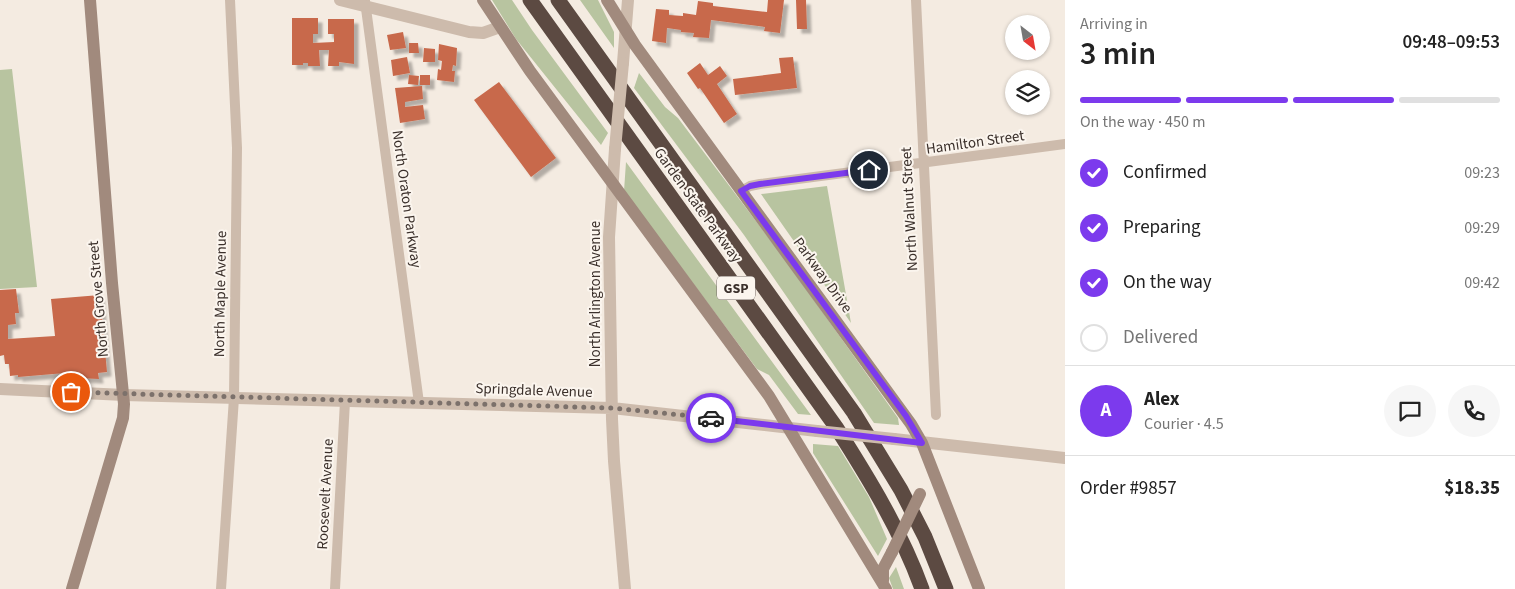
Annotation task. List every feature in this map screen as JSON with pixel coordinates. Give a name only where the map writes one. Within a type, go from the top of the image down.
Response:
[{"type":"highway","name":"Garden State Parkway","points":[[530,0],[836,427],[882,502],[905,548],[922,589]]},
{"type":"highway","name":"Garden State Parkway","points":[[558,0],[854,413],[901,490],[925,537],[946,589]]},
{"type":"main road","name":"North Grove Street","points":[[72,589],[123,418],[124,395],[90,0]]},
{"type":"main road","points":[[483,0],[535,78],[760,384],[789,427],[885,585]]},
{"type":"main road","name":"Parkway Drive","points":[[607,0],[626,30],[741,191],[906,416],[922,443],[978,589]]},
{"type":"main road","points":[[885,585],[883,569],[920,494],[928,490],[934,491],[947,509]]},
{"type":"street","name":"North Maple Avenue","points":[[221,589],[234,398],[237,148],[230,0]]},
{"type":"street","points":[[340,0],[365,3],[469,32],[482,33],[500,27]]},
{"type":"street","name":"North Arlington Avenue","points":[[625,589],[614,461],[610,237],[612,183],[628,0]]},
{"type":"street","name":"North Walnut Street","points":[[916,0],[936,415]]},
{"type":"street","name":"North Oraton Parkway","points":[[365,3],[419,403]]},
{"type":"street","name":"Hamilton Street","points":[[741,191],[750,186],[760,184],[1065,144]]},
{"type":"street","name":"Springdale Avenue","points":[[0,389],[124,395],[612,408],[1065,458]]},
{"type":"street","name":"Roosevelt Avenue","points":[[335,589],[345,401]]},
{"type":"green space","points":[[492,0],[512,0],[608,133],[601,145],[516,39]]},
{"type":"green space","points":[[580,0],[598,0],[614,32],[614,48]]},
{"type":"green space","points":[[12,69],[37,287],[0,289],[0,70]]},
{"type":"green space","points":[[639,73],[665,107],[678,118],[786,261],[898,418],[899,425],[874,423],[744,235],[634,88]]},
{"type":"green space","points":[[626,162],[811,415],[798,414],[769,375],[757,369],[624,191]]},
{"type":"green space","points":[[827,186],[851,323],[761,194]]},
{"type":"green space","points":[[813,444],[838,446],[869,497],[887,539],[878,556],[813,453]]},
{"type":"green space","points":[[896,567],[904,589],[893,589],[889,578]]},
{"type":"building","points":[[768,0],[784,0],[780,33],[764,31],[765,27],[711,20],[709,38],[693,37],[694,33],[667,28],[666,43],[652,41],[656,9],[669,10],[669,15],[683,16],[683,13],[696,15],[698,1],[713,3],[713,6],[767,12]]},
{"type":"building","points":[[796,0],[806,0],[807,29],[797,29]]},
{"type":"building","points":[[292,18],[318,18],[318,34],[313,34],[313,43],[334,42],[334,34],[328,34],[328,19],[354,19],[354,64],[339,62],[339,66],[328,66],[329,50],[319,50],[320,66],[308,66],[308,63],[292,65]]},
{"type":"building","points":[[403,32],[406,48],[390,50],[387,35]]},
{"type":"building","points":[[409,43],[418,43],[419,53],[409,53]]},
{"type":"building","points":[[439,44],[457,48],[456,66],[453,65],[452,71],[455,71],[454,82],[437,80],[438,69],[441,70],[442,61],[438,60]]},
{"type":"building","points":[[424,48],[435,49],[435,62],[423,62]]},
{"type":"building","points":[[407,57],[410,73],[393,76],[391,60]]},
{"type":"building","points":[[793,57],[797,88],[735,95],[733,79],[781,73],[779,58]]},
{"type":"building","points":[[700,63],[708,75],[720,66],[727,76],[717,84],[737,114],[724,123],[700,88],[698,89],[687,73]]},
{"type":"building","points":[[409,75],[419,76],[418,85],[408,84]]},
{"type":"building","points":[[420,75],[430,75],[430,85],[420,85]]},
{"type":"building","points":[[499,82],[556,158],[531,177],[474,100]]},
{"type":"building","points":[[422,86],[423,99],[405,102],[405,107],[423,105],[425,119],[400,123],[395,88]]},
{"type":"building","points":[[16,289],[19,313],[15,313],[16,324],[8,325],[8,339],[55,336],[51,299],[100,295],[107,372],[98,373],[99,379],[78,378],[77,372],[10,376],[9,364],[5,364],[4,355],[0,356],[0,290]]},
{"type":"way so far","points":[[71,392],[612,408],[711,418]]},
{"type":"route","points":[[711,418],[922,443],[906,416],[741,191],[750,186],[760,184],[869,170]]}]
